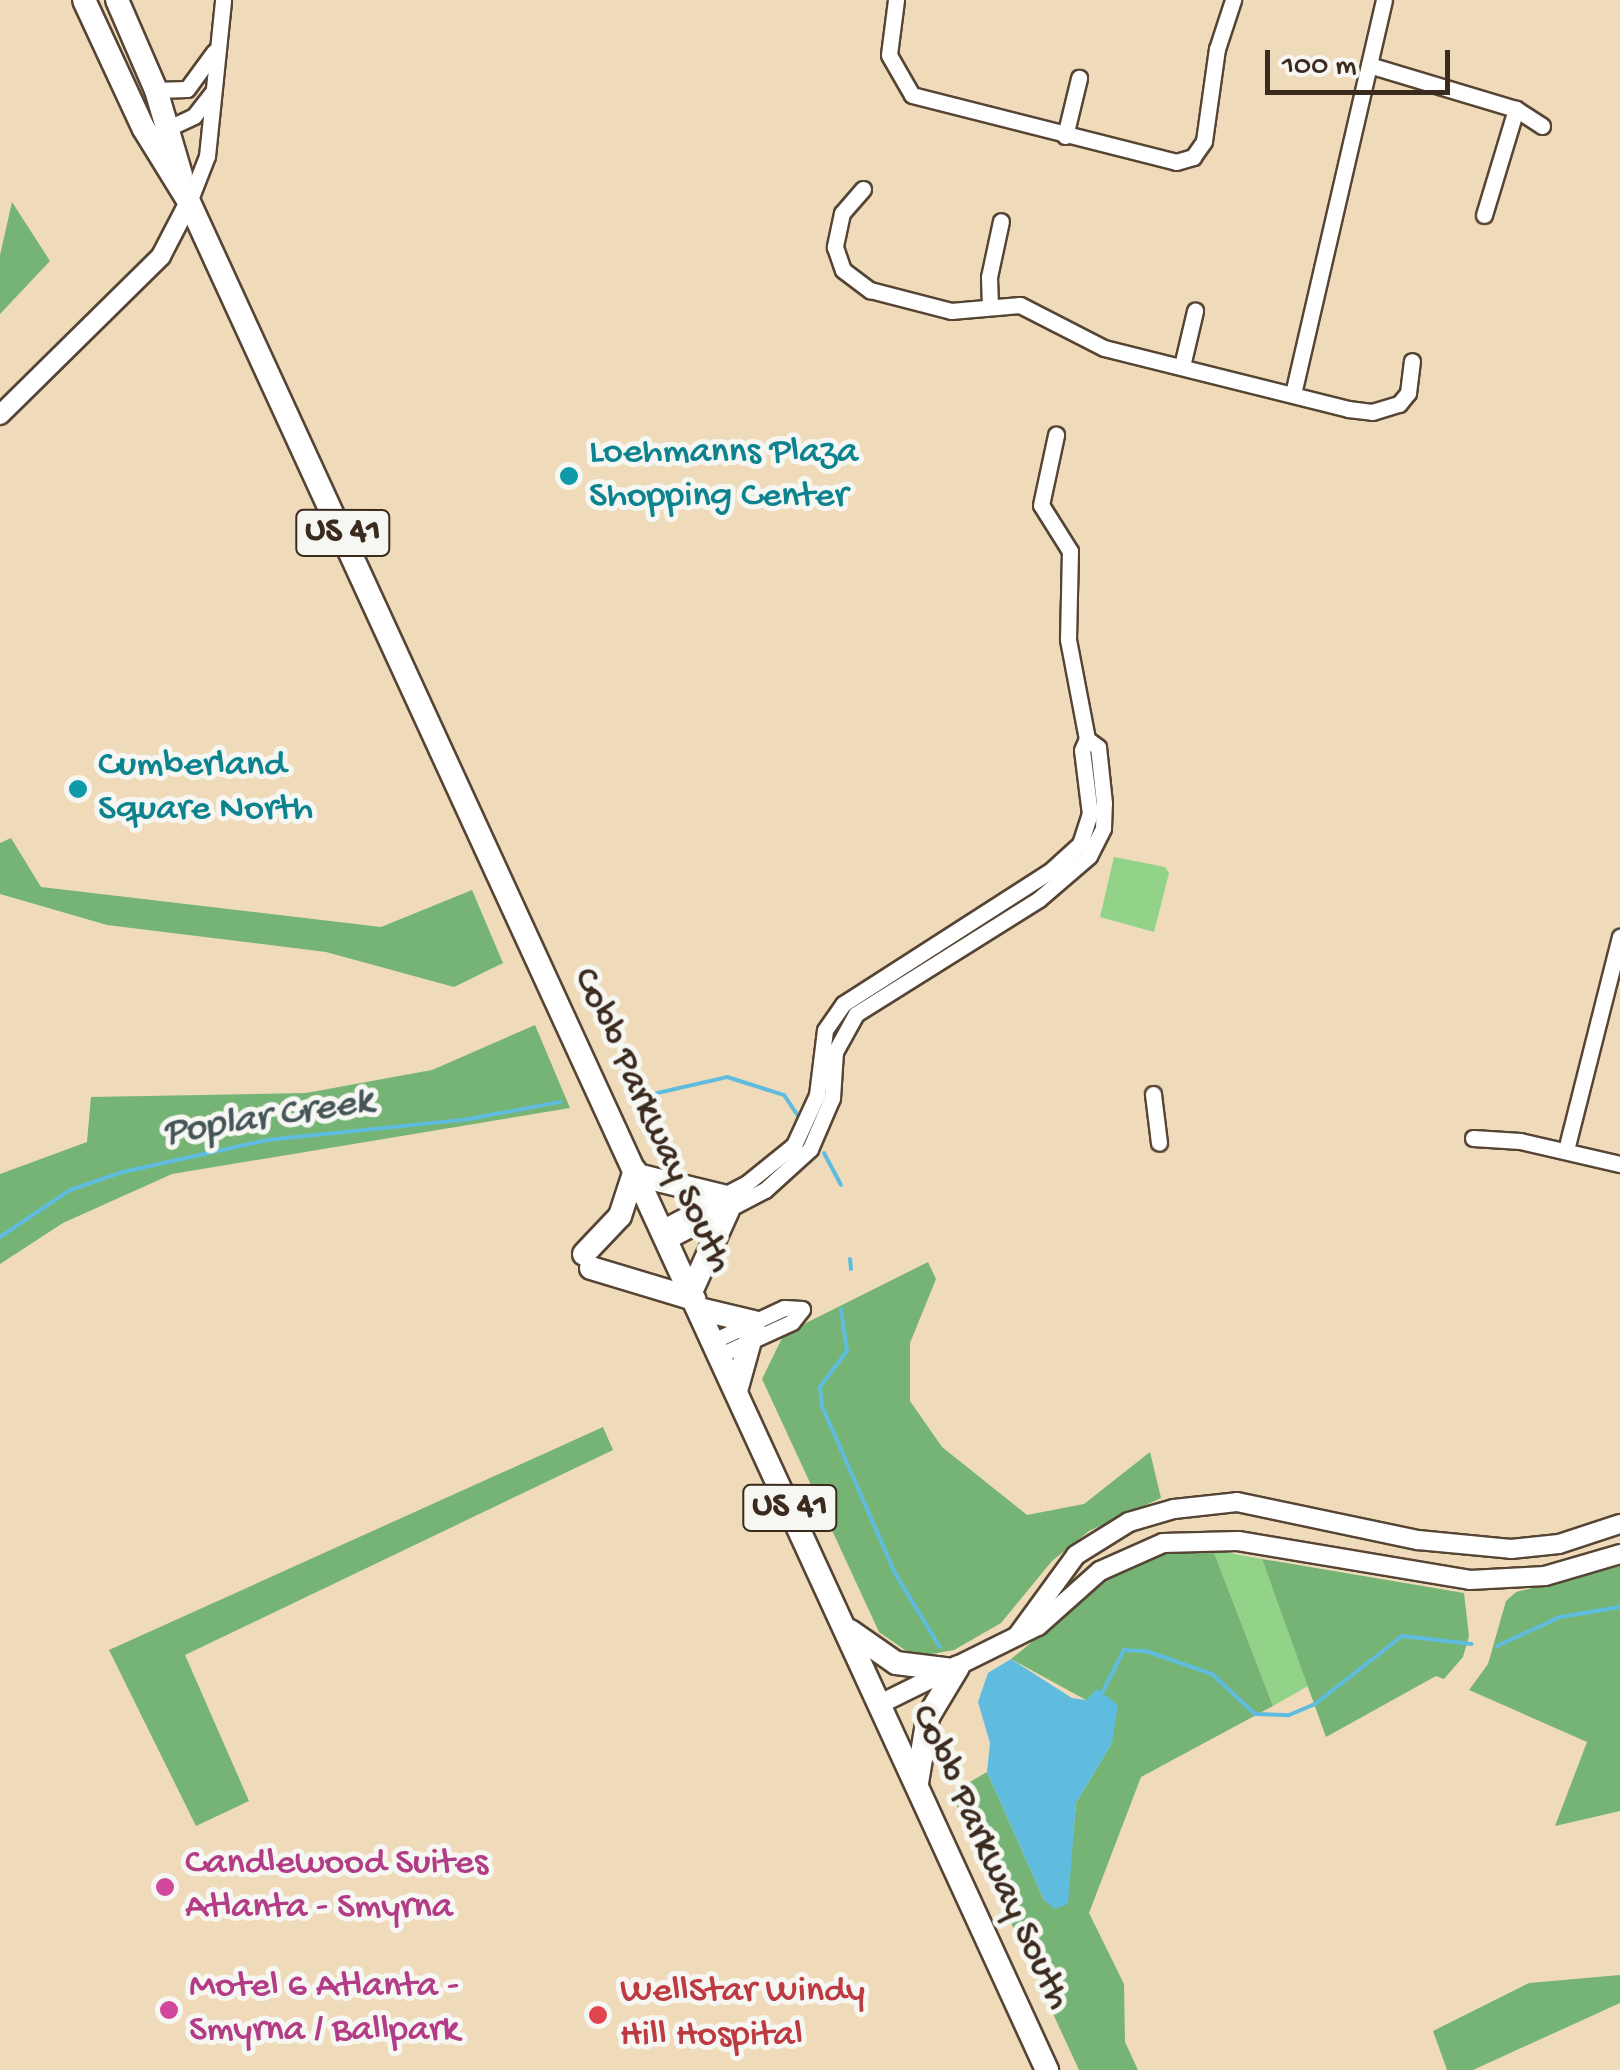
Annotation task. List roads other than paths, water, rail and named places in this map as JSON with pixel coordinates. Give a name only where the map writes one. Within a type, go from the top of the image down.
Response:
[{"type":"main road","name":"Cobb Parkway South","points":[[84,0],[144,129],[190,202],[1048,2070]]},
{"type":"main road","name":"Cobb Parkway South","points":[[117,0],[156,90],[190,202]]},
{"type":"main road","points":[[694,1300],[726,1203],[636,1173],[620,1216],[588,1261],[694,1300],[752,1332],[736,1391]]},
{"type":"main road","points":[[844,1626],[896,1663],[956,1668],[928,1718],[918,1786]]},
{"type":"street","points":[[0,415],[161,256],[190,202],[207,156],[215,88],[214,52],[223,0]]},
{"type":"street","points":[[896,0],[888,55],[912,95],[1164,162],[1193,156],[1204,141],[1217,49],[1233,0]]},
{"type":"street","points":[[1293,394],[1384,0]]},
{"type":"street","points":[[156,90],[188,89],[214,52]]},
{"type":"street","points":[[1369,65],[1516,109],[1542,126]]},
{"type":"street","points":[[1065,136],[1079,78]]},
{"type":"street","points":[[144,129],[168,130],[194,116],[215,88]]},
{"type":"street","points":[[1484,215],[1516,109]]},
{"type":"street","points":[[863,189],[838,221],[835,247],[842,270],[870,290],[935,307],[1029,307],[1090,344],[1348,409],[1387,409],[1408,393],[1412,361]]},
{"type":"street","points":[[990,306],[989,277],[1001,220]]},
{"type":"street","points":[[1182,366],[1195,310]]},
{"type":"street","points":[[664,1234],[780,1180],[810,1148],[832,1098],[835,1052],[856,1014],[1039,899],[1090,856],[1102,828],[1104,804],[1098,747],[1086,739],[1068,639],[1070,551],[1042,506],[1056,435]]},
{"type":"street","points":[[1566,1150],[1620,937]]},
{"type":"street","points":[[1153,1094],[1159,1143]]},
{"type":"street","points":[[1472,1138],[1566,1150],[1620,1164]]},
{"type":"street","points":[[716,1348],[752,1332]]},
{"type":"street","points":[[1017,1636],[1076,1555],[1129,1522],[1174,1509],[1250,1504],[1418,1540],[1511,1550],[1559,1544],[1620,1524]]},
{"type":"street","points":[[880,1704],[1017,1636],[1117,1560],[1186,1538],[1238,1541],[1470,1580],[1545,1576],[1620,1554]]},
{"type":"water","points":[[1011,1659],[1072,1698],[1086,1700],[1097,1689],[1118,1705],[1112,1743],[1076,1803],[1068,1904],[1055,1909],[1044,1900],[987,1772],[990,1743],[978,1702],[988,1673]]},
{"type":"waterway","name":"Poplar Creek","points":[[640,1097],[727,1077],[784,1095],[799,1117]]},
{"type":"waterway","name":"Poplar Creek","points":[[0,1237],[70,1190],[123,1172],[267,1140],[469,1119],[560,1102]]},
{"type":"waterway","name":"Poplar Creek","points":[[824,1153],[841,1185]]},
{"type":"waterway","name":"Poplar Creek","points":[[850,1259],[851,1269]]},
{"type":"waterway","name":"Poplar Creek","points":[[841,1309],[847,1351],[820,1387],[822,1406],[896,1575],[940,1647]]},
{"type":"waterway","name":"Poplar Creek","points":[[1497,1646],[1560,1617],[1620,1607]]},
{"type":"waterway","name":"Poplar Creek","points":[[1102,1693],[1124,1650],[1146,1651],[1212,1674],[1255,1714],[1289,1715],[1315,1704],[1402,1636],[1472,1644]]},
{"type":"place","name":"Loehmanns Plaza Shopping Center","points":[[569,476]]},
{"type":"place","name":"Cumberland Square North","points":[[78,789]]},
{"type":"place","name":"Candlewood Suites Atlanta - Smyrna","points":[[165,1887]]},
{"type":"place","name":"Motel 6 Atlanta - Smyrna / Ballpark","points":[[169,2010]]},
{"type":"place","name":"WellStar Windy Hill Hospital","points":[[598,2015]]}]
